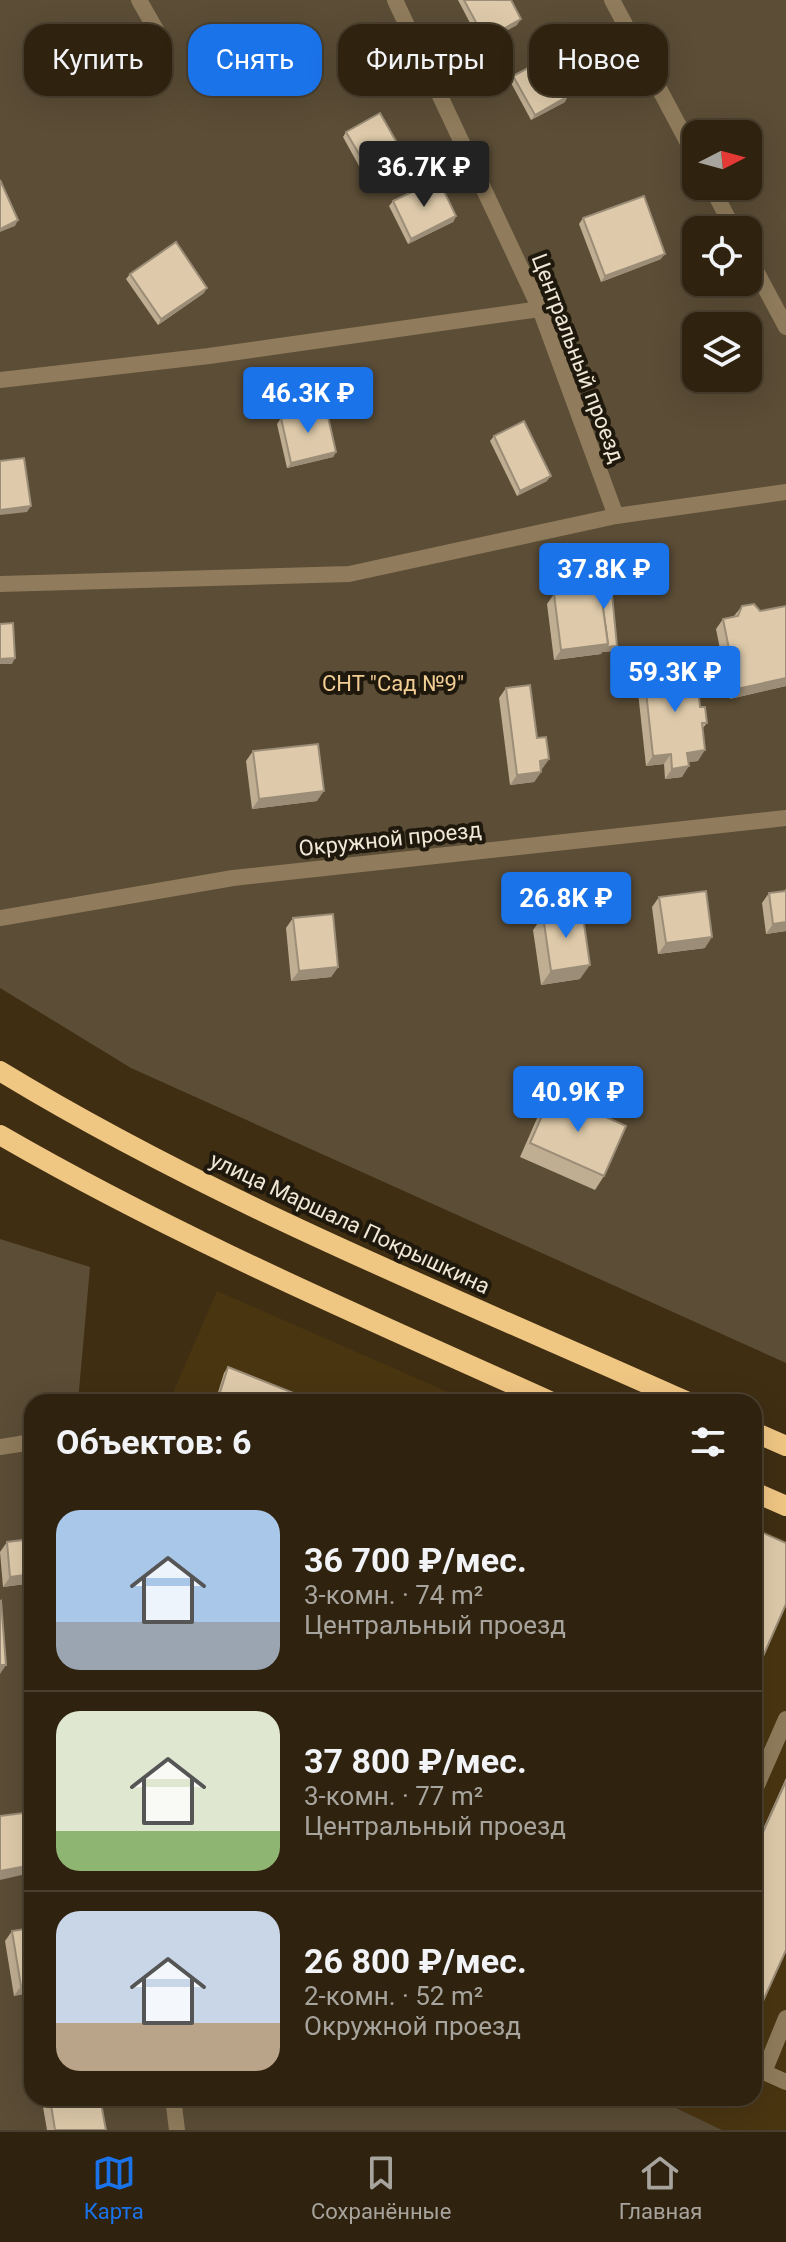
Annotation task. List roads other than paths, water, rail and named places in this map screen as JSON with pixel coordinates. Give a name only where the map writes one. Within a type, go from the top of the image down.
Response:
[{"type":"main road","name":"улица Маршала Покрышкина","points":[[0,1071],[91,1124],[250,1205],[670,1394]]},
{"type":"main road","points":[[0,1135],[213,1248],[534,1394]]},
{"type":"main road","points":[[762,1436],[786,1446]]},
{"type":"main road","points":[[762,1496],[786,1506]]},
{"type":"street","points":[[139,0],[153,24]]},
{"type":"street","name":"Центральный проезд","points":[[395,0],[540,309],[616,516]]},
{"type":"street","points":[[612,0],[682,132]]},
{"type":"street","points":[[762,282],[786,327]]},
{"type":"street","points":[[0,380],[209,356],[540,309]]},
{"type":"street","points":[[0,584],[349,574],[616,516],[786,492]]},
{"type":"street","name":"Окружной проезд","points":[[0,918],[233,878],[786,818]]},
{"type":"street","points":[[0,1447],[24,1443]]},
{"type":"street","points":[[762,1774],[786,1719]]},
{"type":"street","points":[[762,2064],[786,2018]]},
{"type":"street","points":[[762,2071],[786,2082]]},
{"type":"street","points":[[174,2106],[177,2130]]},
{"type":"park label","name":"СНТ \"Сад №9\"","points":[[393,683]]}]
